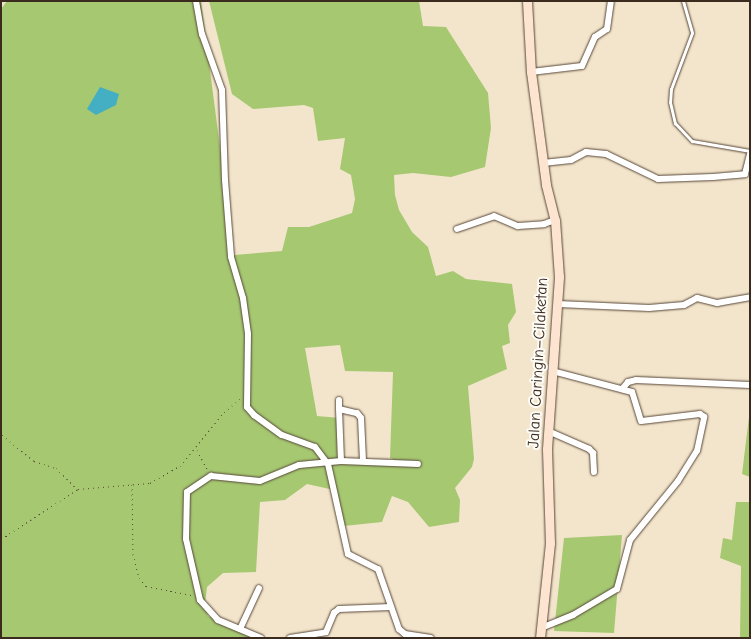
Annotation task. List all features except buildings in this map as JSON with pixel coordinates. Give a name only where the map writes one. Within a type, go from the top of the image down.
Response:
[{"type":"street","points":[[196,1],[202,34],[222,90],[224,180],[231,257],[248,334],[245,393],[248,407],[254,415],[282,435],[315,447],[328,464],[348,554],[378,569],[399,629],[405,634],[431,638]]},
{"type":"street","name":"Jalan Caringin–Cilaketan","points":[[526,1],[531,72],[543,163],[555,220],[558,304],[548,431],[550,543],[540,633]]},
{"type":"street","points":[[531,72],[582,66],[595,37],[607,29],[611,1]]},
{"type":"street","points":[[543,163],[572,160],[586,152],[606,154],[658,179],[713,178],[745,174],[750,152]]},
{"type":"street","points":[[457,229],[494,216],[518,226],[544,224],[555,220]]},
{"type":"street","points":[[558,304],[649,308],[684,305],[697,298],[717,303],[750,297]]},
{"type":"street","points":[[540,633],[617,589],[630,540],[678,481],[701,443],[703,415],[641,421],[636,415],[634,394],[622,389],[552,371]]},
{"type":"street","points":[[622,389],[628,382],[636,380],[750,385]]},
{"type":"street","points":[[339,400],[341,461]]},
{"type":"street","points":[[339,409],[356,413],[360,418],[363,461]]},
{"type":"street","points":[[548,431],[589,449],[593,453],[594,472]]},
{"type":"street","points":[[261,638],[218,620],[200,600],[189,562],[185,499],[192,485],[211,476],[260,482],[299,464],[363,461],[418,464]]},
{"type":"street","points":[[240,629],[259,588]]},
{"type":"street","points":[[290,638],[326,632],[334,613],[339,609],[391,607]]},
{"type":"lane","points":[[683,1],[692,33],[672,88],[670,102],[675,122],[692,141],[750,152]]},
{"type":"path","points":[[1,537],[8,536],[78,489],[150,483],[180,466],[196,450],[224,412],[245,393]]},
{"type":"path","points":[[2,435],[34,461],[56,468],[78,489]]},
{"type":"path","points":[[196,450],[211,476]]},
{"type":"path","points":[[132,484],[133,554],[139,578],[146,586],[193,595],[200,600]]},
{"type":"green space","points":[[7,1],[201,1],[234,255],[282,251],[288,227],[309,227],[352,213],[355,199],[351,175],[340,169],[345,138],[318,141],[313,108],[304,105],[253,109],[232,94],[209,1],[419,1],[423,26],[446,27],[488,93],[491,128],[485,167],[451,177],[413,173],[394,175],[395,195],[399,210],[412,232],[428,247],[436,276],[453,271],[466,279],[512,284],[516,312],[508,325],[510,343],[502,346],[507,369],[468,386],[474,459],[472,467],[455,488],[460,500],[459,522],[429,527],[408,502],[392,496],[382,522],[344,526],[334,490],[307,484],[285,500],[260,502],[256,572],[223,573],[207,587],[205,604],[208,616],[245,632],[251,638],[1,638],[1,9]],"holes":[[[340,345],[345,371],[393,372],[390,458],[397,461],[339,459],[340,418],[317,416],[305,348]]]},
{"type":"green space","points":[[750,409],[750,477],[742,474]]},
{"type":"green space","points":[[736,502],[750,502],[750,638],[740,638],[741,566],[720,558],[723,538],[732,540]]},
{"type":"green space","points":[[622,535],[614,633],[554,631],[564,538]]},
{"type":"water","points":[[100,87],[119,94],[116,105],[96,115],[87,109]]}]
